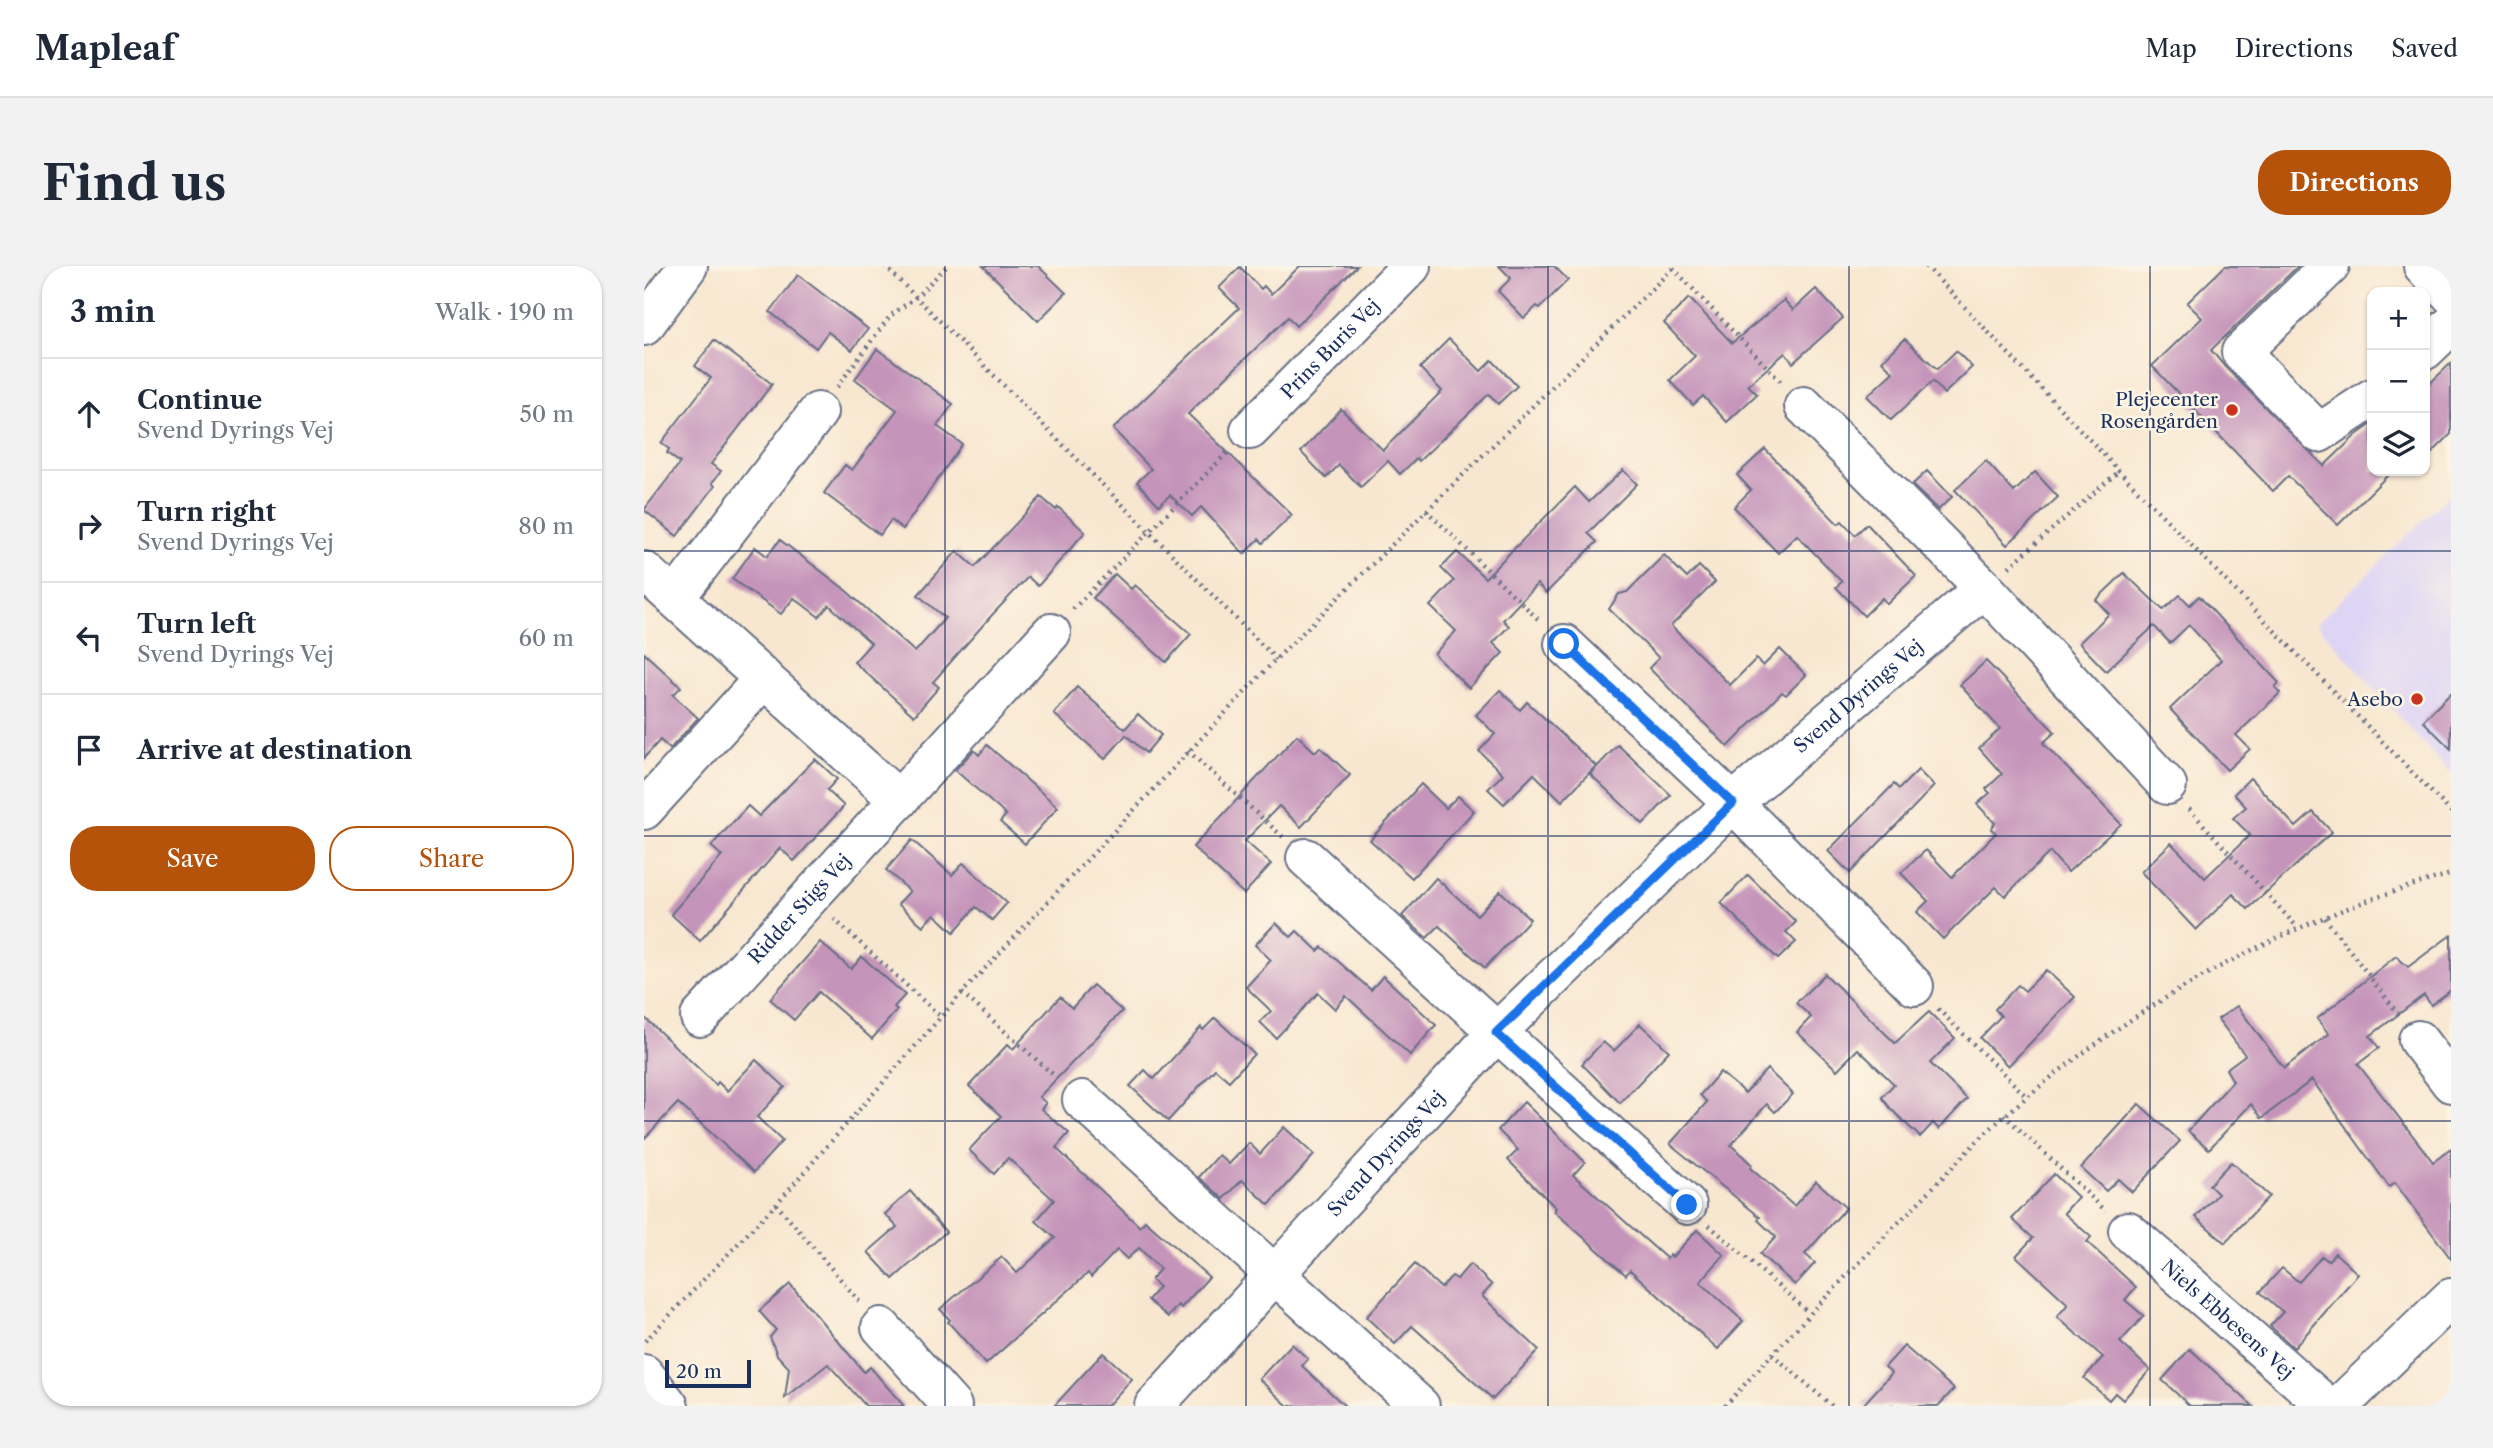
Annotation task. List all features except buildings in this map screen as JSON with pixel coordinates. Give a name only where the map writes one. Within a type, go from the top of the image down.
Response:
[{"type":"street","points":[[644,326],[688,266]]},
{"type":"street","points":[[2330,266],[2241,352],[2319,433],[2367,401]]},
{"type":"street","points":[[2423,266],[2451,295]]},
{"type":"street","name":"Prins Buris Vej","points":[[1250,430],[1409,267]]},
{"type":"street","points":[[2430,345],[2451,325]]},
{"type":"street","points":[[1804,406],[1984,588],[2167,785]]},
{"type":"street","points":[[675,598],[818,412]]},
{"type":"street","points":[[644,570],[899,800]]},
{"type":"street","name":"Svend Dyrings Vej","points":[[1154,1406],[1496,1033],[1733,803],[1984,588]]},
{"type":"street","name":"Ridder Stigs Vej","points":[[700,1017],[1051,633]]},
{"type":"street","points":[[1564,644],[1733,803],[1914,986]]},
{"type":"street","points":[[644,810],[764,678]]},
{"type":"street","points":[[1306,858],[1687,1205]]},
{"type":"street","points":[[2418,1040],[2451,1083]]},
{"type":"street","points":[[1082,1100],[1420,1406]]},
{"type":"street","name":"Niels Ebbesens Vej","points":[[2127,1231],[2327,1406]]},
{"type":"street","points":[[2339,1406],[2451,1298]]},
{"type":"street","points":[[881,1327],[953,1406]]},
{"type":"street","points":[[644,1374],[669,1406]]},
{"type":"path","points":[[886,266],[1276,659]]},
{"type":"path","points":[[818,412],[890,316],[916,297],[947,266]]},
{"type":"path","points":[[1926,266],[2119,471],[2451,812]]},
{"type":"path","points":[[644,1342],[776,1204],[962,993],[1276,659],[1674,267],[1804,406]]},
{"type":"path","points":[[1051,633],[1149,530],[1250,430]]},
{"type":"path","points":[[1984,588],[2119,471]]},
{"type":"path","points":[[1426,510],[1564,644]]},
{"type":"path","points":[[1188,751],[1306,858]]},
{"type":"path","points":[[2167,785],[2297,927]]},
{"type":"path","points":[[1725,1406],[1808,1312],[2004,1115],[2113,1032],[2187,985],[2297,927],[2408,886],[2451,874]]},
{"type":"path","points":[[810,897],[941,1017]]},
{"type":"path","points":[[2325,918],[2418,1040]]},
{"type":"path","points":[[1914,986],[2026,1097]]},
{"type":"path","points":[[962,993],[1082,1100]]},
{"type":"path","points":[[2004,1115],[2127,1231]]},
{"type":"path","points":[[776,1204],[881,1327]]},
{"type":"path","points":[[1687,1205],[1808,1312]]},
{"type":"path","points":[[1772,1354],[1832,1406]]},
{"type":"shaded area","name":"Asebo","points":[[2451,493],[2451,774],[2316,624]]},
{"type":"place","name":"Plejecenter Rosengården","points":[[2232,410]]},
{"type":"place","name":"Asebo","points":[[2417,699]]},
{"type":"route","points":[[1564,644],[1733,803],[1496,1033],[1687,1205]]}]
